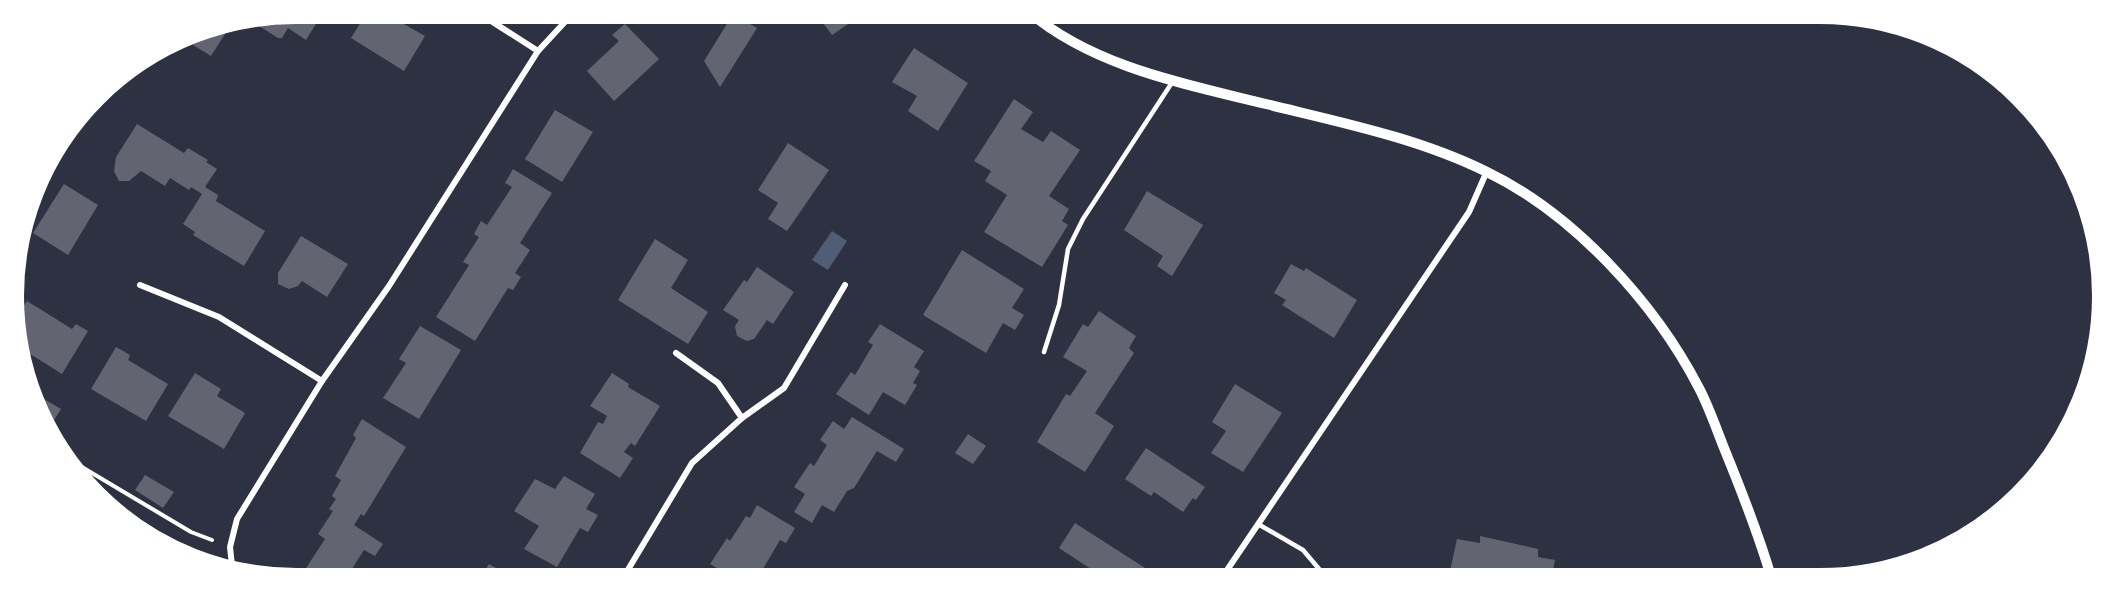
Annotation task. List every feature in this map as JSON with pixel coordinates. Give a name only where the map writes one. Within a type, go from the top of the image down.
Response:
[{"type":"street","points":[[490,20],[538,51]]},
{"type":"street","points":[[232,565],[230,547],[237,519],[322,381],[389,286],[538,51],[567,20]]},
{"type":"street","points":[[1041,20],[1080,45],[1120,63],[1173,81],[1419,146],[1486,171],[1517,189],[1565,223],[1621,277],[1660,324],[1700,389],[1758,532],[1770,572]]},
{"type":"street","points":[[1226,572],[1469,212],[1486,171]]},
{"type":"street","points":[[140,285],[219,317],[322,381]]},
{"type":"street","points":[[627,572],[692,463],[742,418],[784,388],[844,285]]},
{"type":"street","points":[[676,353],[718,383],[742,418]]},
{"type":"lane","points":[[1044,352],[1059,305],[1068,249],[1083,219],[1173,81]]},
{"type":"lane","points":[[1258,524],[1302,550],[1321,572]]},
{"type":"path","points":[[77,464],[191,532],[230,547]]},
{"type":"water","points":[[832,231],[847,241],[828,270],[812,260]]},
{"type":"building","points":[[278,20],[318,20],[306,40],[288,28],[282,38],[278,38],[254,23]]},
{"type":"building","points":[[362,20],[390,22],[397,20],[425,36],[404,71],[351,38]]},
{"type":"building","points":[[729,20],[743,20],[757,28],[720,87],[704,61]]},
{"type":"building","points":[[821,20],[854,20],[832,35]]},
{"type":"building","points":[[625,24],[659,59],[614,101],[587,71],[619,41],[612,35]]},
{"type":"building","points":[[229,28],[211,56],[193,45],[197,38]]},
{"type":"building","points":[[914,48],[968,83],[938,131],[908,111],[917,96],[892,82]]},
{"type":"building","points":[[1014,99],[1033,112],[1021,129],[1043,142],[1051,131],[1080,150],[1049,196],[1069,209],[1062,221],[1068,225],[1042,267],[984,232],[1007,195],[985,181],[991,171],[974,161]]},
{"type":"building","points":[[555,110],[593,132],[562,182],[525,159]]},
{"type":"building","points":[[137,124],[184,153],[188,148],[208,160],[206,162],[217,169],[205,187],[218,195],[216,201],[265,231],[244,266],[193,235],[195,232],[183,224],[202,194],[191,187],[189,190],[170,178],[165,186],[141,171],[129,181],[119,181],[114,171],[116,157]]},
{"type":"building","points":[[788,143],[829,170],[787,231],[768,219],[778,203],[758,190]]},
{"type":"building","points":[[513,169],[552,193],[520,243],[530,250],[515,273],[521,277],[513,290],[508,288],[475,341],[436,317],[469,265],[463,262],[479,237],[474,234],[481,221],[487,225],[512,187],[505,183]]},
{"type":"building","points":[[64,184],[98,205],[68,255],[33,233]]},
{"type":"building","points":[[1147,191],[1203,225],[1172,276],[1157,266],[1163,256],[1124,230]]},
{"type":"building","points":[[301,236],[348,264],[327,297],[302,281],[298,286],[289,289],[278,284],[278,273]]},
{"type":"building","points":[[655,239],[688,260],[671,288],[708,312],[688,344],[618,300]]},
{"type":"building","points":[[962,250],[1024,289],[1012,308],[1024,315],[1015,330],[1003,323],[986,353],[923,315]]},
{"type":"building","points":[[1291,264],[1304,271],[1306,268],[1357,300],[1334,338],[1282,305],[1286,300],[1274,293]]},
{"type":"building","points":[[757,267],[794,292],[773,324],[767,320],[754,339],[747,341],[737,336],[735,326],[739,320],[723,310],[744,280],[747,282]]},
{"type":"building","points":[[27,301],[72,329],[76,324],[88,331],[62,374],[25,351],[20,312]]},
{"type":"building","points":[[1099,311],[1136,336],[1129,348],[1134,353],[1095,413],[1114,426],[1085,472],[1037,442],[1066,394],[1070,396],[1087,371],[1063,357],[1083,324],[1088,327]]},
{"type":"building","points":[[880,324],[924,351],[914,367],[920,371],[913,383],[917,385],[905,405],[883,392],[869,415],[836,394],[851,372],[855,375],[873,345],[868,342]]},
{"type":"building","points":[[420,326],[461,350],[419,419],[383,398],[406,363],[399,359]]},
{"type":"building","points":[[116,347],[130,355],[128,360],[168,384],[146,421],[91,389]]},
{"type":"building","points":[[195,373],[221,389],[217,396],[245,413],[224,449],[168,416]]},
{"type":"building","points":[[612,373],[629,384],[628,387],[660,406],[635,446],[631,443],[624,452],[633,458],[620,478],[580,453],[598,422],[603,424],[607,416],[590,406]]},
{"type":"building","points":[[1235,384],[1282,413],[1243,472],[1211,453],[1226,431],[1212,422]]},
{"type":"building","points":[[44,399],[61,409],[52,424],[48,418],[42,403]]},
{"type":"building","points":[[852,417],[904,449],[896,462],[877,451],[854,488],[847,491],[834,512],[822,505],[812,523],[794,512],[805,494],[794,487],[810,463],[814,466],[827,445],[820,440],[833,421],[844,429]]},
{"type":"building","points":[[362,419],[406,447],[364,516],[361,514],[354,525],[383,544],[375,556],[364,550],[350,572],[312,572],[306,568],[325,539],[318,534],[333,511],[329,509],[336,499],[332,496],[341,480],[335,476],[356,438],[353,435]]},
{"type":"building","points":[[968,434],[986,446],[973,464],[955,453]]},
{"type":"building","points":[[1146,448],[1205,487],[1196,500],[1193,498],[1183,512],[1154,492],[1151,496],[1125,479]]},
{"type":"building","points":[[145,475],[174,492],[163,508],[135,490]]},
{"type":"building","points":[[564,476],[595,494],[586,509],[598,515],[588,532],[580,528],[557,567],[524,549],[539,526],[514,511],[535,479],[555,489]]},
{"type":"building","points":[[757,505],[795,528],[786,543],[780,540],[761,572],[724,572],[710,564],[727,538],[730,541],[746,516],[750,518]]},
{"type":"building","points":[[1075,523],[1151,572],[1095,572],[1059,548]]},
{"type":"building","points":[[1480,536],[1538,549],[1538,557],[1555,560],[1553,572],[1450,572],[1457,539],[1480,543]]},
{"type":"building","points":[[489,564],[503,572],[484,572]]}]
